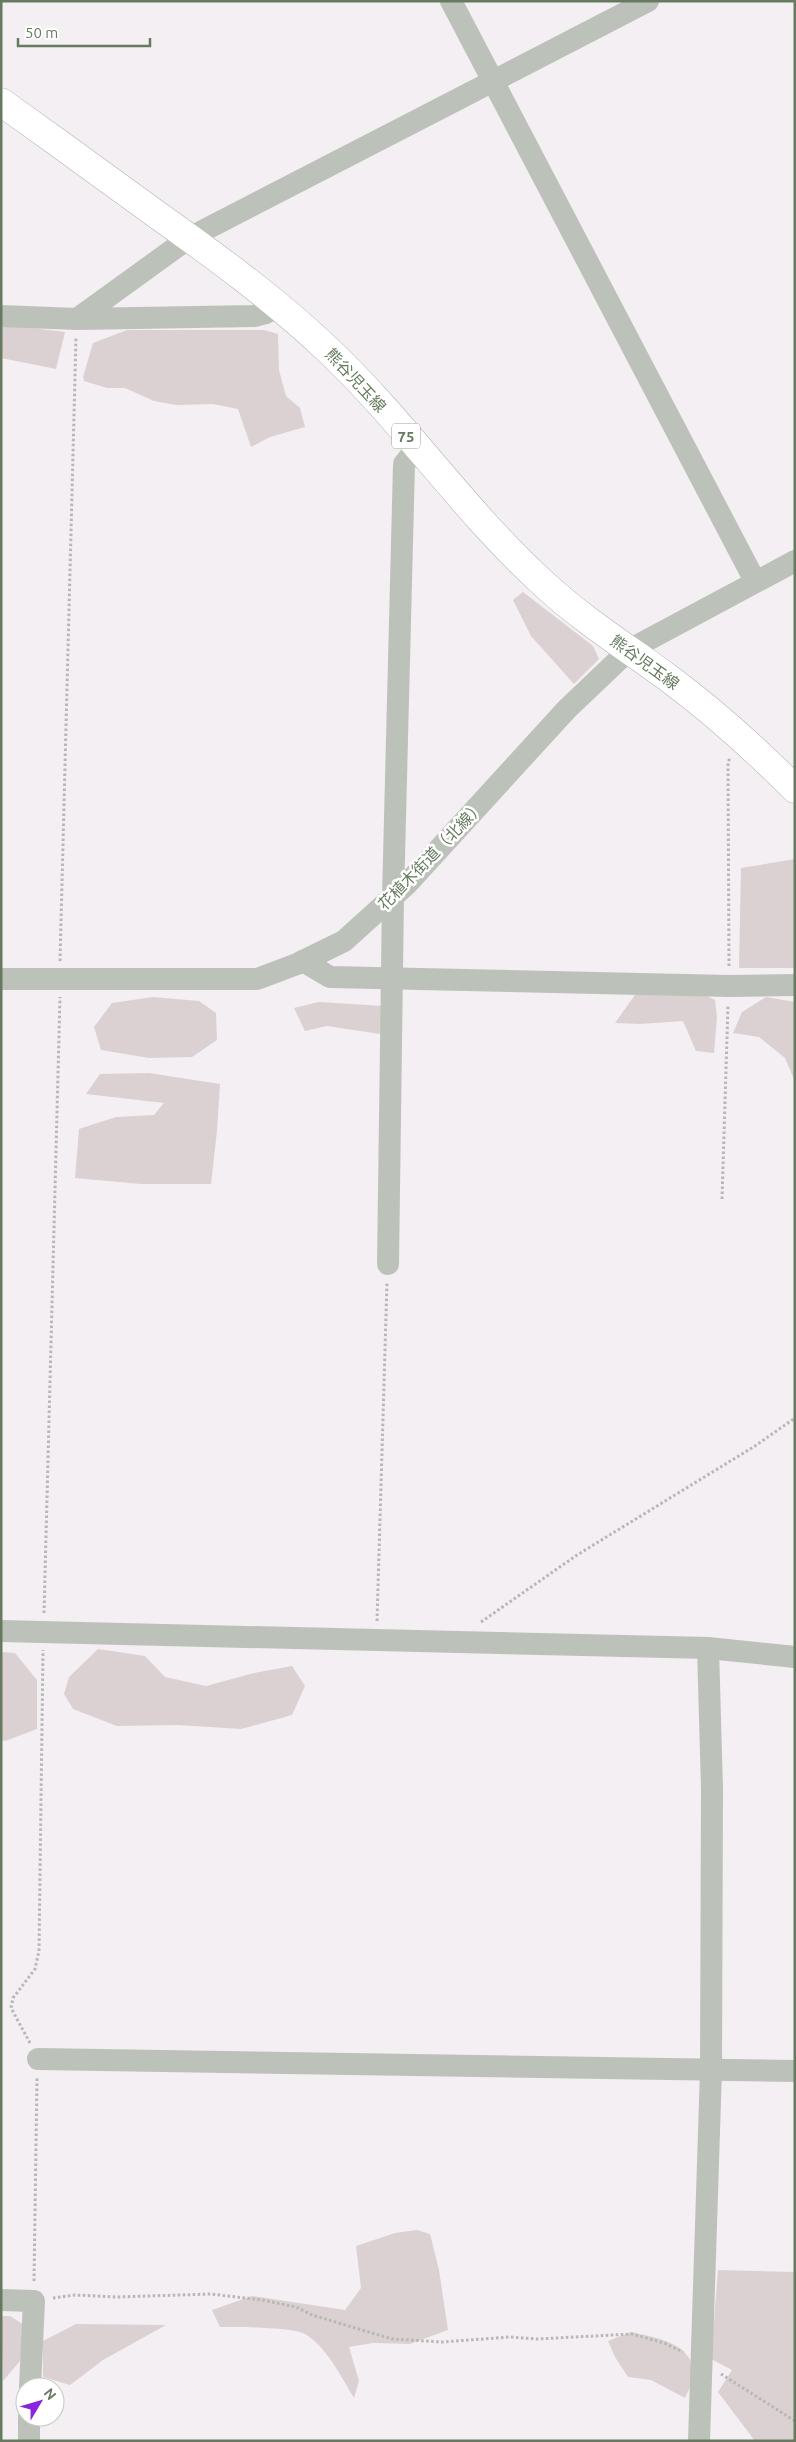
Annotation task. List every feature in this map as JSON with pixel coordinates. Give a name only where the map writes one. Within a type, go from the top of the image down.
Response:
[{"type":"main road","name":"熊谷児玉線","points":[[1,102],[277,304],[329,351],[418,448],[472,513],[515,558],[572,609],[630,650],[717,717],[795,789]]},
{"type":"street","points":[[451,1],[491,81],[755,581]]},
{"type":"street","points":[[76,319],[189,238],[648,1]]},
{"type":"street","points":[[1,316],[76,319],[254,316],[266,313],[277,304]]},
{"type":"street","points":[[388,1264],[393,897],[404,464],[418,448]]},
{"type":"street","name":"花植木街道（北線）","points":[[1,979],[257,979],[303,961],[344,941],[414,878],[567,709],[630,650],[795,561]]},
{"type":"street","points":[[303,961],[330,977],[729,986],[795,985]]},
{"type":"street","points":[[1,1631],[708,1648],[795,1657]]},
{"type":"street","points":[[699,2441],[700,2361],[711,2070],[712,1789],[708,1648]]},
{"type":"street","points":[[38,2058],[795,2071]]},
{"type":"street","points":[[1,2300],[34,2301],[30,2377]]},
{"type":"street","points":[[29,2427],[29,2441]]},
{"type":"path","points":[[377,1640],[388,1264]]},
{"type":"path","points":[[454,1642],[577,1555],[755,1446],[795,1418]]},
{"type":"path","points":[[44,1632],[39,1951],[35,1969],[13,1998],[11,2008],[38,2058],[34,2301],[75,2295],[117,2297],[211,2294],[262,2300],[296,2307],[312,2315],[392,2339],[442,2342],[510,2337],[537,2339],[632,2334],[664,2343],[700,2361],[795,2421]]},
{"type":"shaded area","points":[[1,324],[65,332],[56,369],[1,358]]},
{"type":"shaded area","points":[[127,330],[264,330],[278,334],[279,370],[286,396],[300,408],[305,427],[270,437],[251,447],[238,409],[213,404],[176,405],[154,401],[125,388],[107,388],[84,381],[83,377],[93,343]]},
{"type":"shaded area","points":[[523,592],[593,646],[599,659],[574,684],[531,636],[513,600]]},
{"type":"shaded area","points":[[795,859],[795,968],[739,968],[741,868]]},
{"type":"shaded area","points":[[637,992],[701,993],[715,1000],[717,1017],[714,1053],[696,1051],[683,1021],[640,1024],[615,1023]]},
{"type":"shaded area","points":[[153,997],[199,1001],[216,1013],[217,1040],[192,1057],[149,1058],[101,1050],[94,1027],[112,1003]]},
{"type":"shaded area","points":[[766,997],[795,1002],[795,1082],[785,1058],[759,1037],[733,1033],[742,1012]]},
{"type":"shaded area","points":[[319,1002],[383,1006],[380,1034],[327,1026],[305,1031],[294,1008]]},
{"type":"shaded area","points":[[149,1073],[220,1084],[211,1184],[141,1184],[75,1178],[79,1129],[116,1117],[154,1115],[164,1103],[86,1094],[100,1074]]},
{"type":"shaded area","points":[[98,1649],[145,1656],[165,1677],[206,1686],[254,1673],[292,1666],[305,1686],[292,1715],[241,1729],[178,1725],[117,1726],[73,1709],[64,1694],[69,1677]]},
{"type":"shaded area","points":[[1,1652],[15,1653],[37,1680],[37,1729],[5,1741],[1,1740]]},
{"type":"shaded area","points":[[417,2230],[430,2234],[439,2270],[448,2330],[410,2344],[373,2343],[349,2347],[359,2381],[354,2398],[327,2354],[313,2339],[305,2334],[277,2329],[220,2327],[212,2310],[252,2296],[345,2310],[361,2288],[356,2246],[395,2233]]},
{"type":"shaded area","points":[[718,2270],[795,2272],[795,2441],[755,2441],[718,2392],[732,2370],[711,2359]]},
{"type":"shaded area","points":[[1,2316],[10,2316],[26,2326],[20,2361],[3,2381]]},
{"type":"shaded area","points":[[76,2324],[166,2325],[103,2360],[70,2385],[65,2384],[65,2377],[43,2377],[43,2341]]},
{"type":"shaded area","points":[[631,2332],[671,2343],[687,2355],[692,2364],[693,2375],[685,2398],[651,2380],[628,2377],[615,2357],[608,2341]]}]
